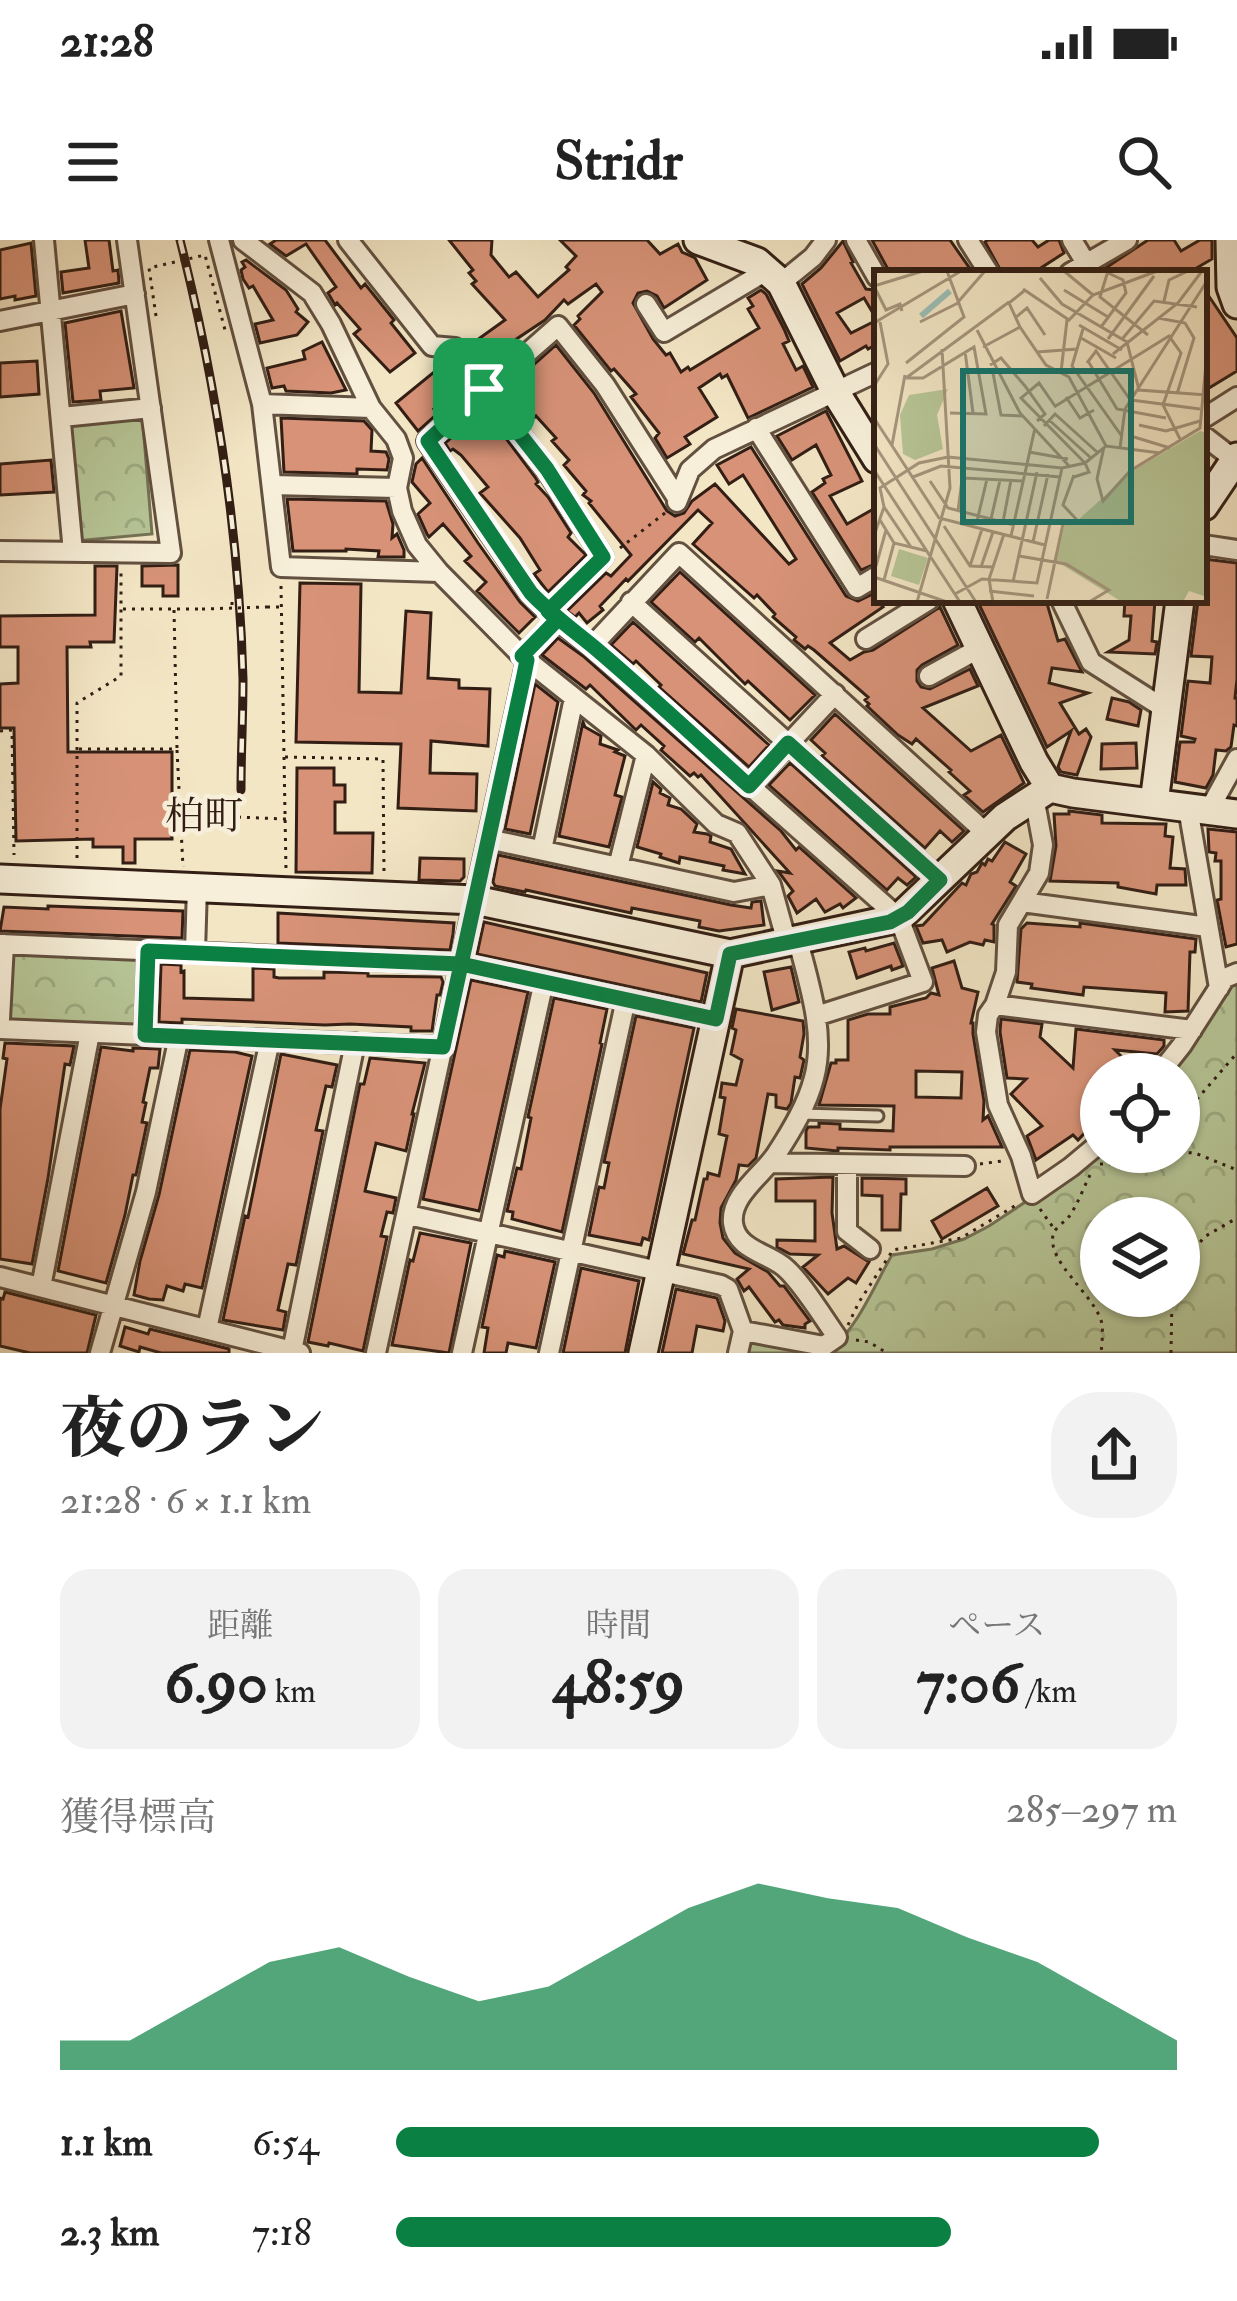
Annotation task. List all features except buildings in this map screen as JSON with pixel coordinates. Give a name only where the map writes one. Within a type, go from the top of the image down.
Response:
[{"type":"street","points":[[44,240],[74,552]]},
{"type":"street","points":[[0,551],[171,553],[128,240]]},
{"type":"street","points":[[219,240],[262,404],[281,567],[440,572]]},
{"type":"street","points":[[243,240],[312,293],[331,324],[371,408],[396,439],[403,458],[397,488],[417,545],[524,658],[646,755],[716,824],[737,833],[771,885],[815,1016],[816,1072],[800,1114],[770,1163],[748,1187],[735,1209],[733,1224],[751,1250],[784,1265],[837,1337],[824,1346],[743,1331]]},
{"type":"street","points":[[348,240],[432,346],[455,348],[547,469],[606,557],[552,615],[524,658],[376,1353]]},
{"type":"street","points":[[646,304],[664,332],[813,256],[826,240]]},
{"type":"street","points":[[856,240],[874,272]]},
{"type":"street","points":[[968,240],[987,270]]},
{"type":"street","points":[[1072,240],[1083,270],[1126,240]]},
{"type":"street","points":[[1230,240],[1231,287],[1237,304]]},
{"type":"street","points":[[714,243],[747,257],[774,276],[874,454]]},
{"type":"street","points":[[0,322],[135,294]]},
{"type":"street","points":[[675,503],[605,385],[558,326],[428,441],[531,593],[552,615],[899,918],[923,982],[815,1016]]},
{"type":"street","points":[[675,503],[690,470],[714,449],[874,374]]},
{"type":"street","points":[[1207,416],[1237,397]]},
{"type":"street","points":[[262,404],[371,408]]},
{"type":"street","points":[[62,417],[151,408]]},
{"type":"street","points":[[756,428],[857,587],[874,578]]},
{"type":"street","points":[[1207,438],[1236,458],[1207,502]]},
{"type":"street","points":[[272,484],[397,488]]},
{"type":"street","points":[[1207,545],[1237,550]]},
{"type":"street","points":[[592,646],[679,553],[986,833]]},
{"type":"street","points":[[631,602],[940,880]]},
{"type":"street","points":[[866,639],[924,603]]},
{"type":"street","points":[[958,603],[1034,762],[1042,792],[1039,873],[1008,925],[1006,972],[988,1015],[986,1031],[998,1105],[1011,1158],[1031,1194],[1080,1160]]},
{"type":"street","points":[[1062,603],[1090,662],[1165,709]]},
{"type":"street","points":[[1154,803],[1180,603]]},
{"type":"street","points":[[928,676],[980,648]]},
{"type":"street","points":[[749,786],[835,694]]},
{"type":"street","points":[[542,850],[574,698]]},
{"type":"street","points":[[619,867],[646,755]]},
{"type":"street","points":[[1219,988],[1208,927],[1211,811],[1237,759]]},
{"type":"street","points":[[7,871],[475,900],[730,954],[899,918],[986,833],[1042,792],[1211,811]]},
{"type":"street","points":[[488,839],[734,892],[771,885]]},
{"type":"street","points":[[190,879],[195,952]]},
{"type":"street","points":[[1022,902],[1208,927]]},
{"type":"street","points":[[0,1019],[2,944],[461,964],[716,1019]]},
{"type":"street","points":[[145,1035],[148,951]]},
{"type":"street","points":[[643,1353],[730,954]]},
{"type":"street","points":[[1175,1053],[1225,978],[1237,973]]},
{"type":"street","points":[[463,1353],[544,981]]},
{"type":"street","points":[[549,1353],[626,1000]]},
{"type":"street","points":[[994,1006],[1192,1030]]},
{"type":"street","points":[[0,1029],[443,1047]]},
{"type":"street","points":[[41,1287],[90,1033]]},
{"type":"street","points":[[100,1353],[146,1192],[179,1036]]},
{"type":"street","points":[[206,1329],[270,1040]]},
{"type":"street","points":[[0,1276],[296,1352],[355,1043]]},
{"type":"street","points":[[770,1163],[965,1166]]},
{"type":"street","points":[[847,1165],[847,1231],[869,1249]]},
{"type":"street","points":[[408,1215],[721,1285],[728,1289],[743,1331],[738,1353]]},
{"type":"lane","points":[[800,1114],[878,1116]]},
{"type":"path","points":[[156,316],[149,268],[206,255],[225,330]]},
{"type":"path","points":[[606,557],[675,503]]},
{"type":"path","points":[[77,866],[77,703],[121,676],[122,552]]},
{"type":"path","points":[[281,567],[286,878]]},
{"type":"path","points":[[121,609],[281,607]]},
{"type":"path","points":[[174,610],[177,748],[190,879]]},
{"type":"path","points":[[0,730],[12,730],[7,871]]},
{"type":"path","points":[[77,748],[177,748]]},
{"type":"path","points":[[283,757],[383,759],[384,879]]},
{"type":"path","points":[[182,815],[286,819]]},
{"type":"path","points":[[1200,1096],[1237,1053]]},
{"type":"path","points":[[1200,1155],[1237,1170]]},
{"type":"path","points":[[965,1166],[1011,1158]]},
{"type":"path","points":[[1054,1230],[1070,1216],[1091,1173]]},
{"type":"path","points":[[887,1353],[869,1342],[843,1345],[837,1337],[893,1250],[961,1238],[1031,1194]]},
{"type":"path","points":[[1043,1213],[1054,1230],[1056,1255],[1098,1313],[1101,1353]]},
{"type":"path","points":[[1200,1243],[1237,1218]]},
{"type":"path","points":[[1171,1353],[1172,1317]]},
{"type":"green space","points":[[142,413],[152,534],[75,541],[65,420]]},
{"type":"green space","points":[[12,953],[142,959],[137,1029],[8,1021]]},
{"type":"green space","points":[[1237,978],[1237,1353],[745,1353],[747,1342],[831,1348],[857,1318],[892,1255],[932,1249],[989,1226],[1080,1166],[1080,1173],[1200,1173],[1200,1053],[1182,1053]]},
{"type":"railway","points":[[180,240],[215,403],[231,513],[243,679],[241,790]]},
{"type":"district","name":"柏町","points":[[204,815]]},
{"type":"route","points":[[484,389],[428,441],[531,593],[548,611],[557,620],[749,786],[788,743],[940,880],[908,912],[890,922],[730,954],[716,1019],[461,964],[148,951],[145,1035],[443,1047],[461,964],[470,921],[524,675],[527,660],[522,656],[557,620],[548,611],[603,557],[547,469],[484,389]]}]
